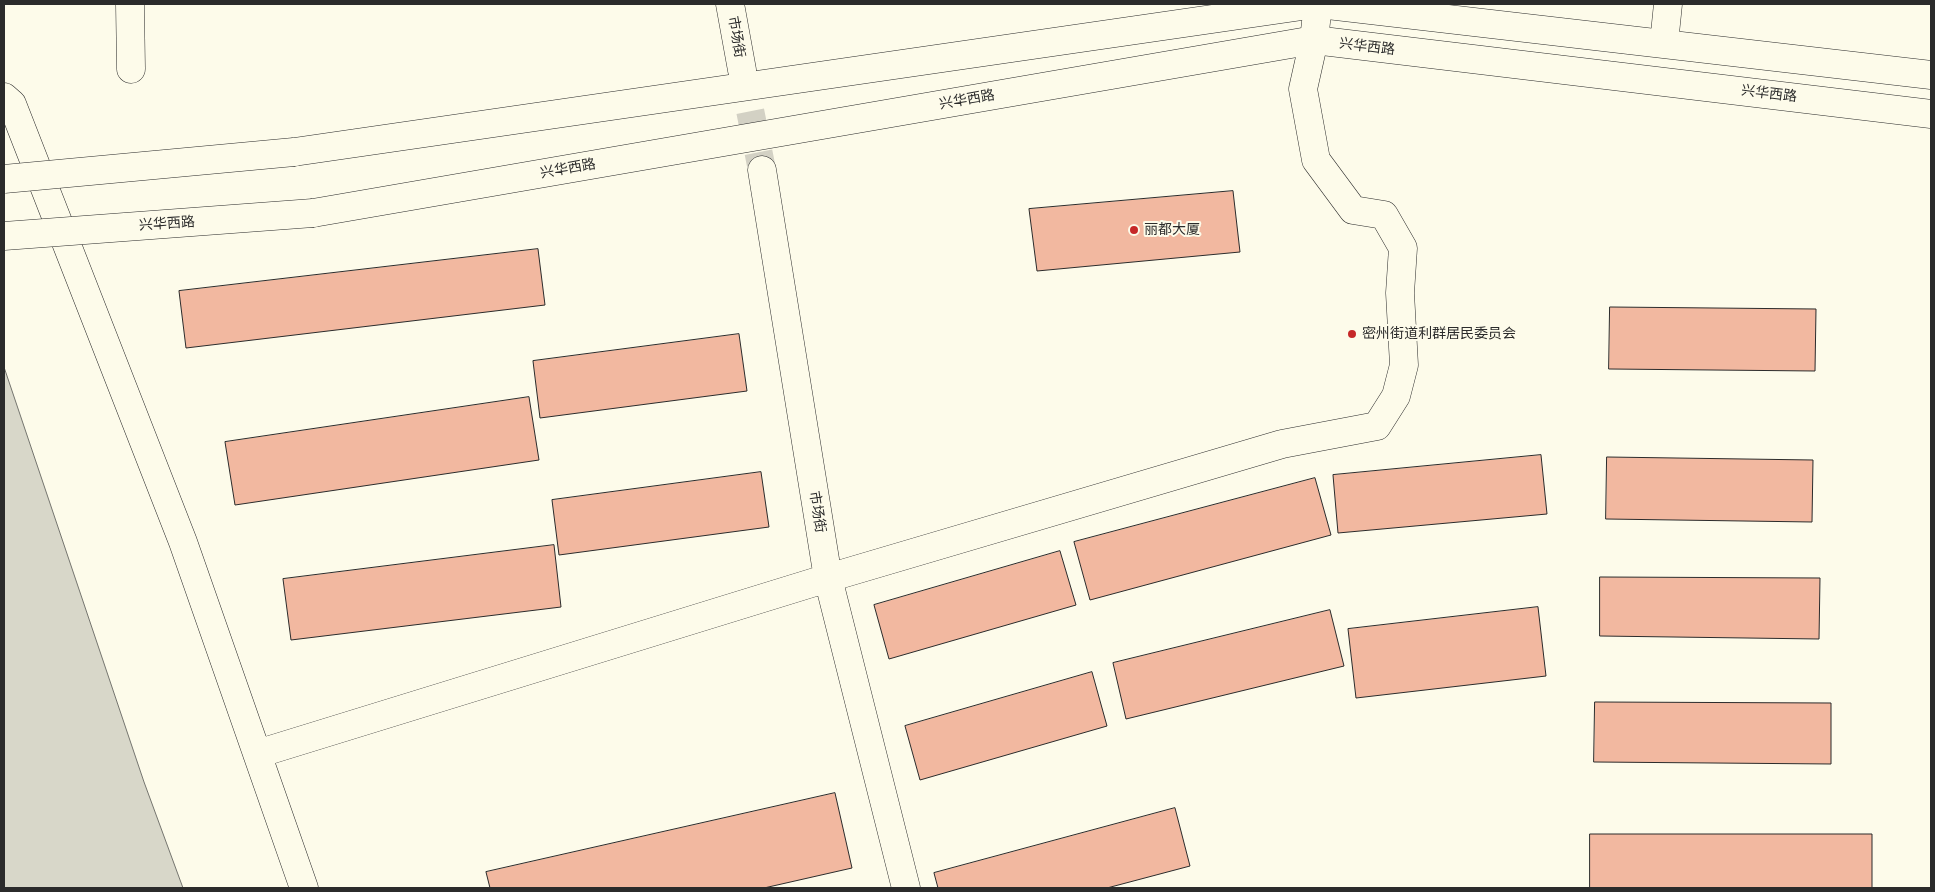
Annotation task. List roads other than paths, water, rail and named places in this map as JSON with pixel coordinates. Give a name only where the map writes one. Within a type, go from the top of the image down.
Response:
[{"type":"main road","points":[[130,4],[131,69]]},
{"type":"main road","name":"市场街","points":[[730,4],[742,70]]},
{"type":"main road","points":[[257,754],[828,578],[1282,444],[1377,426],[1396,396],[1404,365],[1400,293],[1403,248],[1384,215],[1353,210],[1316,160],[1303,89],[1314,40],[1318,4]]},
{"type":"main road","points":[[4,179],[294,152],[1318,4],[1931,75]]},
{"type":"main road","points":[[1664,43],[1668,4]]},
{"type":"main road","name":"兴华西路","points":[[4,236],[313,213],[1314,40],[1931,114]]},
{"type":"main road","points":[[4,97],[12,104],[183,542],[304,888]]},
{"type":"main road","name":"市场街","points":[[762,170],[828,578],[906,888]]},
{"type":"tunnel","points":[[742,70],[762,170]]},
{"type":"place","name":"丽都大厦","points":[[1134,230]]},
{"type":"place","name":"密州街道利群居民委员会","points":[[1352,334]]}]
